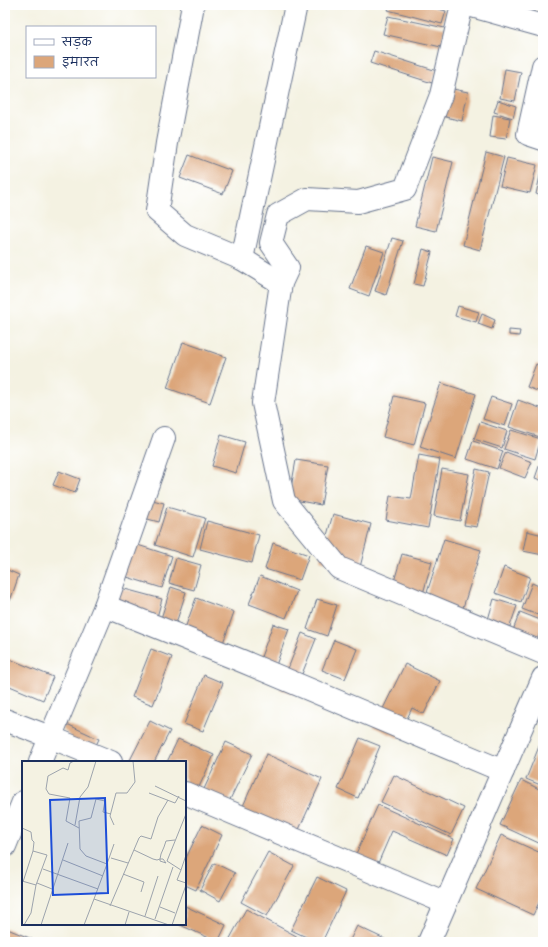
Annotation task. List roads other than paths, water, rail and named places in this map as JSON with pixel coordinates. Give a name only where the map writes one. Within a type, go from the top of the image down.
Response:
[{"type":"street","points":[[193,5],[167,143],[157,212],[185,235],[242,259],[281,283]]},
{"type":"street","points":[[242,259],[296,5]]},
{"type":"street","points":[[462,5],[441,95],[405,189],[358,202],[307,199],[278,215],[271,243],[288,268],[281,283],[262,403],[284,500],[339,568],[543,653]]},
{"type":"street","points":[[468,5],[543,26]]},
{"type":"street","points":[[543,66],[528,134],[543,139]]},
{"type":"street","points":[[40,761],[105,606],[164,438]]},
{"type":"street","points":[[105,606],[249,664],[503,771]]},
{"type":"street","points":[[429,942],[543,678]]},
{"type":"street","points":[[5,720],[109,761]]},
{"type":"street","points":[[186,793],[446,903]]},
{"type":"street","points":[[5,846],[22,804]]}]
